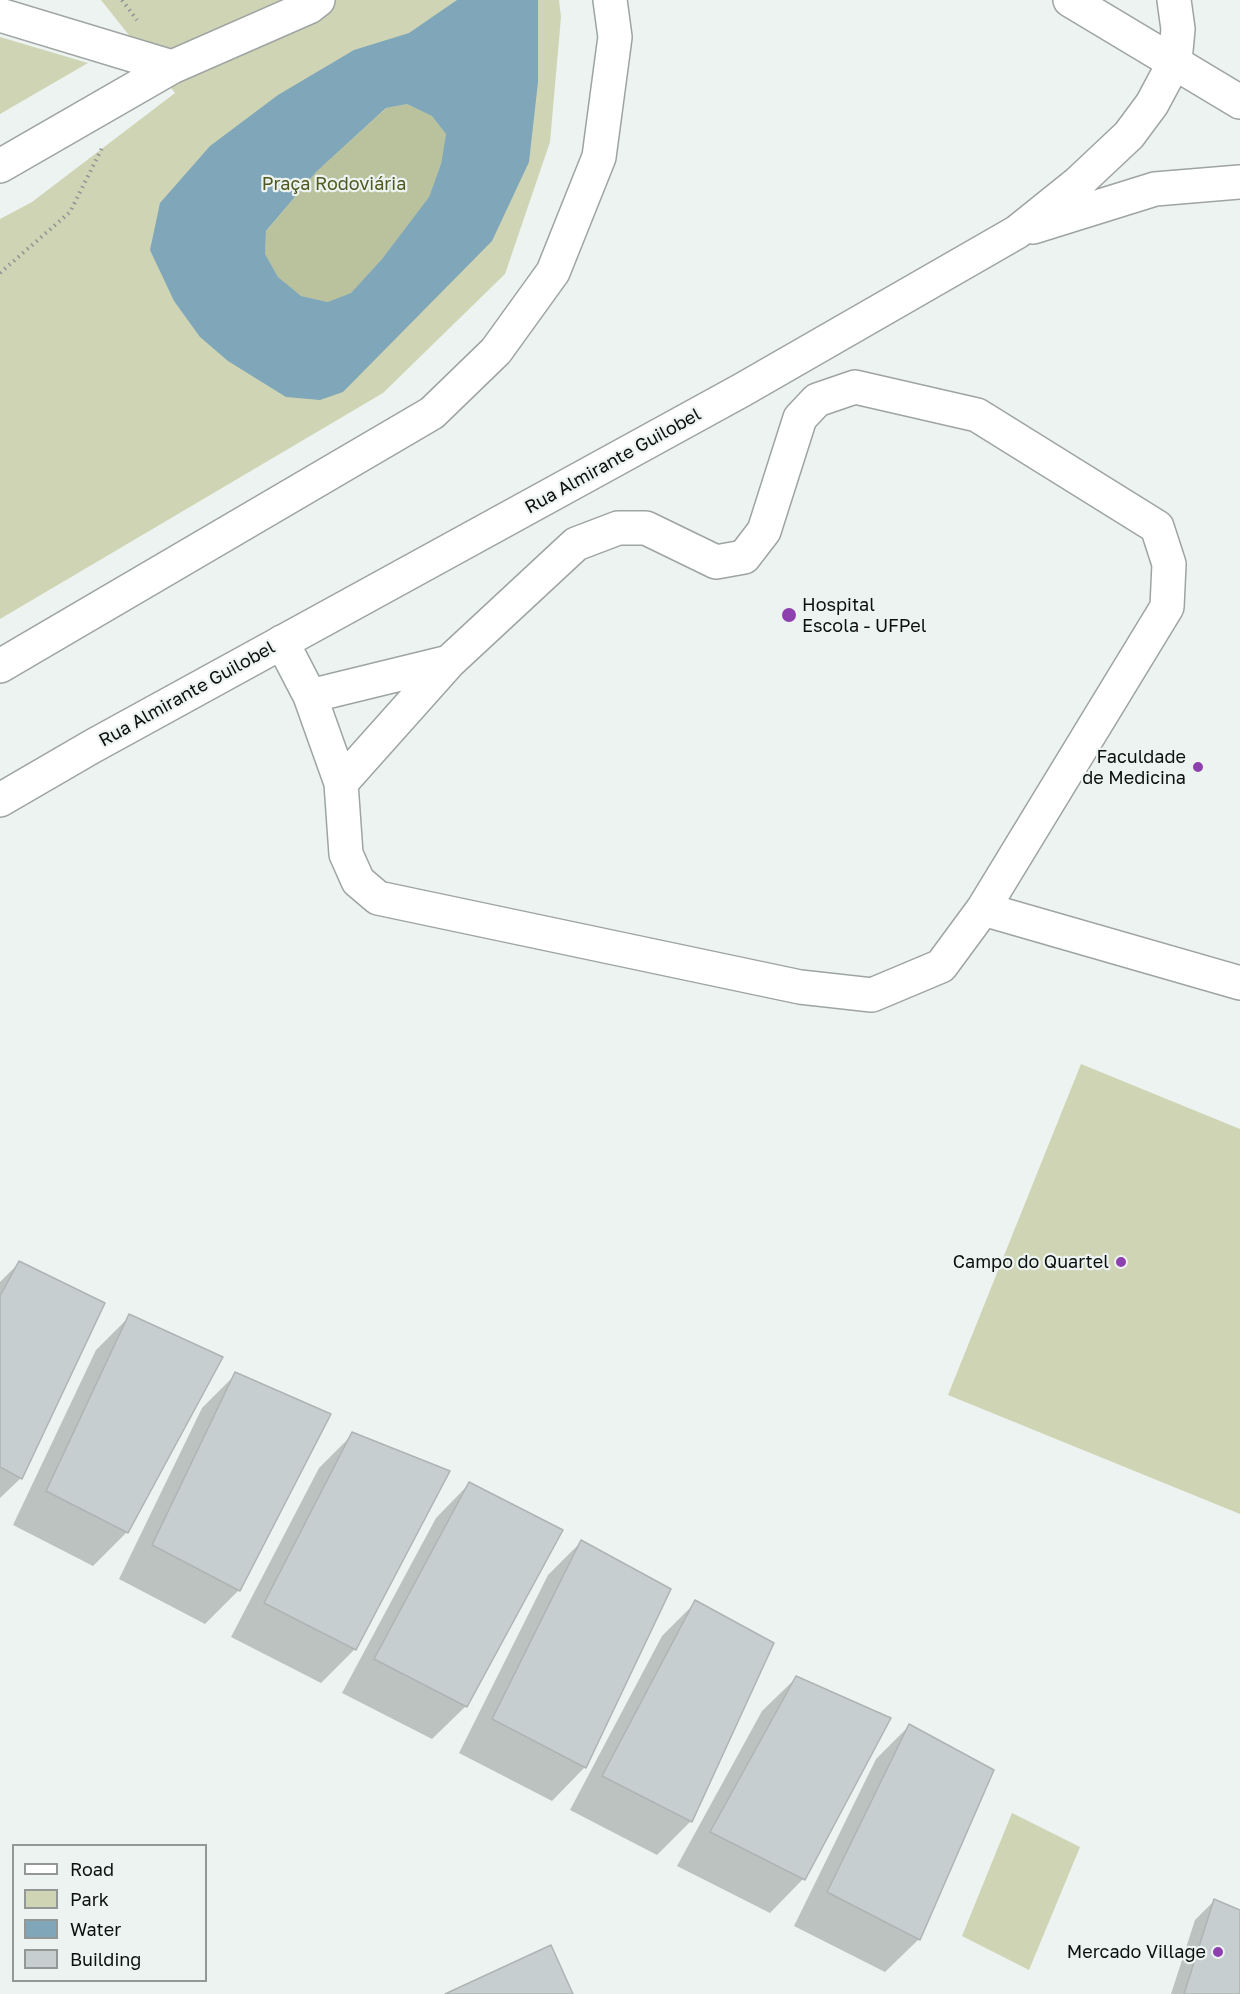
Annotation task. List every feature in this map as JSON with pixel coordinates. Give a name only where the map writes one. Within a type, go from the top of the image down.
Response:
[{"type":"main road","points":[[0,166],[172,67],[309,7],[318,0]]},
{"type":"main road","points":[[0,666],[432,413],[496,351],[553,272],[598,157],[615,37],[610,0]]},
{"type":"main road","points":[[1070,0],[1240,102]]},
{"type":"main road","points":[[1174,0],[1178,29],[1175,61]]},
{"type":"main road","points":[[0,15],[172,67]]},
{"type":"main road","name":"Rua Almirante Guilobel","points":[[0,800],[282,642],[742,390],[1017,232],[1078,183],[1129,135],[1152,104],[1175,61]]},
{"type":"main road","points":[[1017,232],[1155,189],[1240,182]]},
{"type":"main road","points":[[282,642],[310,696],[341,783],[346,854],[358,881],[378,898],[800,987],[872,995],[941,966],[983,909],[1167,608],[1169,564],[1157,527],[977,415],[855,387],[816,400],[800,418],[764,531],[744,557],[716,562],[646,528],[618,528],[576,544],[448,662],[341,783]]},
{"type":"main road","points":[[310,696],[448,662]]},
{"type":"main road","points":[[983,909],[1240,983]]},
{"type":"path","points":[[0,273],[70,212],[106,142]]},
{"type":"green space","name":"Praça Rodoviária","points":[[101,0],[559,0],[561,17],[550,142],[505,274],[383,393],[0,619],[0,219],[32,202],[175,93]]},
{"type":"green space","points":[[0,37],[88,63],[0,114]]},
{"type":"green space","points":[[407,104],[432,116],[446,134],[441,164],[429,197],[382,259],[351,293],[329,302],[301,296],[278,277],[265,254],[266,232],[316,172],[387,108]]},
{"type":"green space","name":"Campo do Quartel","points":[[1081,1064],[1240,1129],[1240,1514],[948,1395]]},
{"type":"green space","points":[[1012,1813],[1080,1847],[1029,1970],[962,1936]]},
{"type":"water","points":[[457,0],[538,0],[538,82],[529,162],[492,241],[343,392],[320,400],[286,397],[228,361],[200,337],[174,301],[150,250],[160,203],[210,146],[278,95],[354,50],[409,33]],"holes":[[[407,104],[432,116],[446,134],[441,164],[429,197],[382,259],[351,293],[328,302],[301,296],[278,277],[265,254],[266,231],[316,172],[386,108]]]},
{"type":"building","points":[[19,1261],[105,1303],[22,1479],[0,1467],[0,1296]]},
{"type":"building","points":[[129,1314],[223,1357],[128,1533],[46,1491]]},
{"type":"building","points":[[235,1372],[331,1414],[240,1591],[152,1545]]},
{"type":"building","points":[[352,1432],[450,1471],[356,1650],[264,1603]]},
{"type":"building","points":[[469,1482],[563,1530],[467,1707],[374,1659]]},
{"type":"building","points":[[581,1540],[671,1589],[586,1768],[492,1719]]},
{"type":"building","points":[[695,1600],[774,1643],[692,1822],[602,1776]]},
{"type":"building","points":[[796,1676],[891,1718],[805,1880],[710,1832]]},
{"type":"building","points":[[909,1724],[994,1770],[920,1940],[827,1892]]},
{"type":"building","name":"Mercado Village","points":[[1214,1899],[1240,1910],[1240,1994],[1184,1994]]},
{"type":"building","points":[[551,1945],[573,1994],[445,1994]]},
{"type":"place","name":"Hospital Escola - UFPel","points":[[789,615]]},
{"type":"place","name":"Faculdade de Medicina","points":[[1198,767]]},
{"type":"place","name":"Campo do Quartel","points":[[1121,1262]]},
{"type":"place","name":"Mercado Village","points":[[1218,1952]]}]
